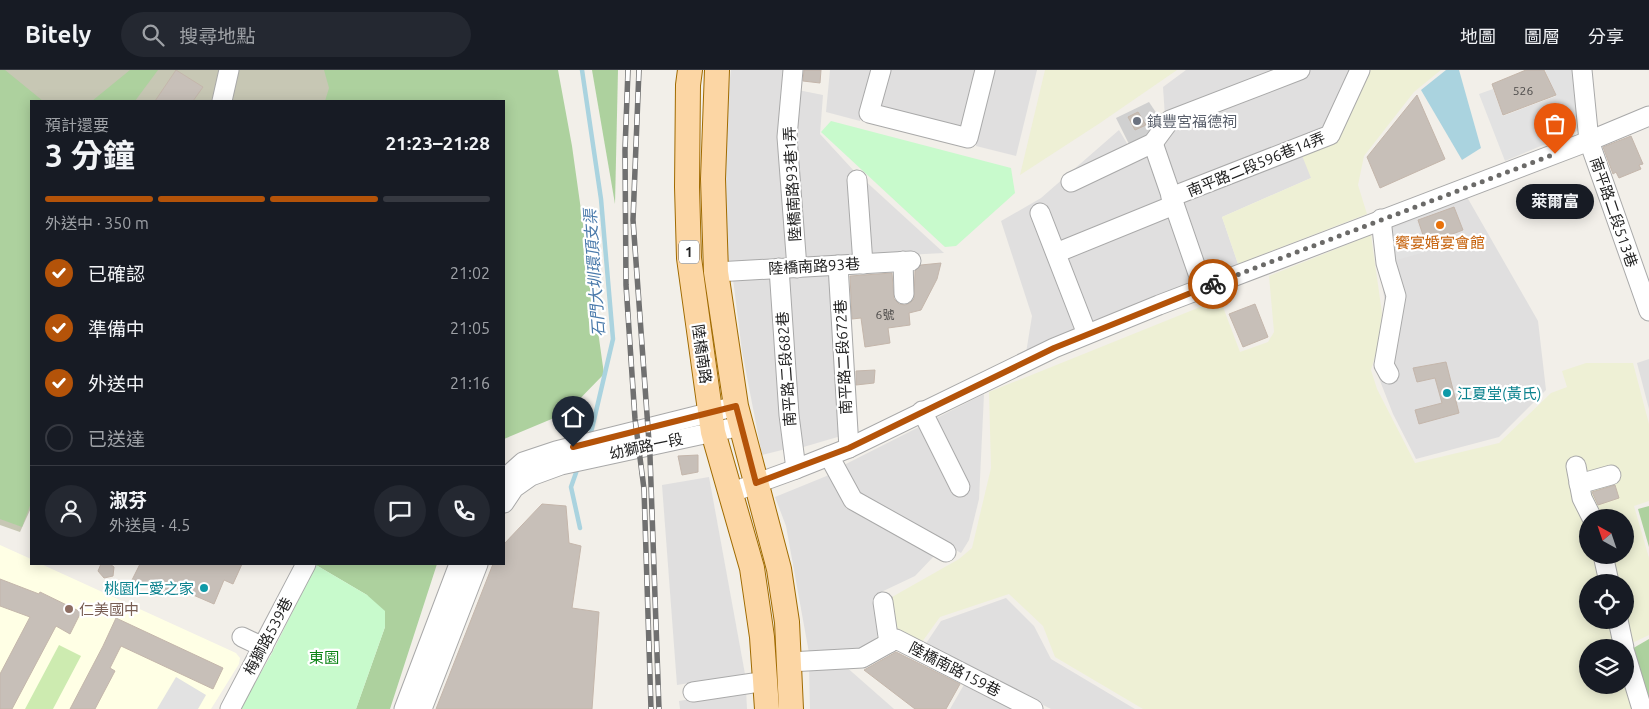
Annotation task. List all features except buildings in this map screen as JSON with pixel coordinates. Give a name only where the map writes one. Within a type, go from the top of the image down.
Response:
[{"type":"main road","name":"陸橋南路","points":[[690,70],[688,85],[687,178],[689,258],[711,422],[752,568],[765,672]]},
{"type":"main road","name":"陸橋南路","points":[[717,70],[713,179],[716,272],[739,416],[779,569],[787,622],[789,662]]},
{"type":"main road","name":"1","points":[[789,662],[791,709]]},
{"type":"main road","name":"1","points":[[765,672],[767,709]]},
{"type":"street","points":[[222,100],[229,70]]},
{"type":"street","name":"陸橋南路93巷1弄","points":[[788,268],[787,137],[793,70]]},
{"type":"street","points":[[881,70],[869,113],[968,138],[985,70]]},
{"type":"street","points":[[1071,182],[1153,143],[1170,120],[1300,70]]},
{"type":"street","name":"南平路二段596巷14弄","points":[[1056,253],[1172,201],[1330,135],[1360,70]]},
{"type":"street","name":"南平路二段513巷","points":[[1582,70],[1590,141],[1649,311]]},
{"type":"street","points":[[730,493],[849,448],[1054,348],[1087,334],[1381,219],[1590,141],[1649,116]]},
{"type":"street","points":[[1153,143],[1203,288]]},
{"type":"street","points":[[857,180],[863,264]]},
{"type":"street","points":[[1040,213],[1087,334]]},
{"type":"street","points":[[1381,219],[1386,263],[1396,296],[1384,365],[1389,374]]},
{"type":"street","name":"陸橋南路93巷","points":[[716,272],[907,261],[904,294]]},
{"type":"street","name":"南平路二段672巷","points":[[838,265],[849,448]]},
{"type":"street","name":"南平路二段682巷","points":[[788,268],[789,414],[796,469]]},
{"type":"street","points":[[922,412],[960,488]]},
{"type":"street","name":"幼獅路一段","points":[[505,478],[523,462],[556,451],[739,416]]},
{"type":"street","name":"幼獅路一段","points":[[505,502],[514,488],[531,476],[561,465],[711,422]]},
{"type":"street","points":[[829,456],[853,500],[946,552]]},
{"type":"street","points":[[1588,509],[1582,498],[1577,475],[1611,475]]},
{"type":"street","name":"梅獅路539巷","points":[[230,709],[305,565]]},
{"type":"street","points":[[404,709],[459,565]]},
{"type":"street","points":[[422,709],[478,565]]},
{"type":"street","points":[[884,602],[889,643]]},
{"type":"street","points":[[242,637],[263,647]]},
{"type":"street","name":"陸橋南路159巷","points":[[789,662],[862,658],[896,639],[1033,709]]},
{"type":"street","points":[[693,692],[765,672]]},
{"type":"street","points":[[1634,683],[1642,709]]},
{"type":"shaded area","points":[[0,70],[407,70],[421,100],[30,100],[30,510],[20,532],[0,525]]},
{"type":"shaded area","points":[[731,70],[787,70],[791,261],[728,265],[721,178],[724,128]]},
{"type":"shaded area","points":[[830,70],[874,70],[860,121],[826,112]]},
{"type":"shaded area","points":[[889,70],[978,70],[963,131],[878,108]]},
{"type":"shaded area","points":[[995,70],[1037,70],[1016,156],[976,146]]},
{"type":"shaded area","points":[[1045,70],[1177,70],[1020,175]]},
{"type":"shaded area","points":[[1186,70],[1367,70],[1311,178],[1222,217],[1238,264],[1026,353],[1032,316],[1001,221],[1041,198],[1119,130],[1131,150],[1165,117],[1163,87]]},
{"type":"shaded area","points":[[1367,70],[1441,70],[1414,92],[1364,156],[1358,185],[1367,214],[1238,264],[1222,217],[1311,178],[1301,153],[1339,135]]},
{"type":"shaded area","points":[[1545,70],[1579,70],[1584,128],[1505,161],[1479,94],[1493,89],[1503,116],[1556,96]]},
{"type":"shaded area","points":[[798,90],[823,95],[820,134],[854,171],[852,178],[857,257],[801,262],[794,118]]},
{"type":"shaded area","points":[[1149,102],[1157,114],[1154,132],[1129,144],[1116,118]]},
{"type":"shaded area","points":[[862,178],[944,253],[867,257]]},
{"type":"shaded area","points":[[1467,197],[1538,321],[1546,390],[1499,437],[1416,459],[1393,414],[1375,368],[1381,346],[1386,311],[1375,232]]},
{"type":"shaded area","points":[[1416,220],[1428,251],[1390,262],[1385,231]]},
{"type":"shaded area","points":[[1371,235],[1382,313],[1378,346],[1371,370],[1377,389],[1415,463],[1499,443],[1551,393],[1567,387],[1562,371],[1586,363],[1633,363],[1649,424],[1649,501],[1634,506],[1649,558],[1649,635],[1634,642],[1634,639],[1579,639],[1579,694],[1629,694],[1635,709],[1143,709],[1055,657],[1043,626],[1009,594],[940,617],[922,642],[901,634],[895,624],[892,597],[959,559],[972,548],[991,468],[989,392],[1220,299],[1240,352],[1268,342],[1274,332],[1269,276]]},
{"type":"shaded area","points":[[831,272],[841,436],[800,448],[788,277]]},
{"type":"shaded area","points":[[773,276],[786,449],[762,455],[742,351],[733,279]]},
{"type":"shaded area","points":[[1649,359],[1649,409],[1637,363]]},
{"type":"shaded area","points":[[984,394],[979,499],[969,540],[961,553],[857,493],[840,467]]},
{"type":"shaded area","points":[[829,475],[846,508],[934,556],[915,576],[877,594],[881,627],[877,637],[864,650],[809,653],[786,526],[775,497]]},
{"type":"shaded area","points":[[709,477],[745,674],[677,685],[662,485]]},
{"type":"shaded area","name":"仁美國中","points":[[0,545],[30,559],[30,565],[43,565],[236,653],[240,658],[239,664],[211,709],[0,709]]},
{"type":"shaded area","points":[[1006,598],[1034,626],[1051,659],[1135,709],[1051,709],[925,645],[941,621]]},
{"type":"shaded area","points":[[809,665],[844,665],[894,709],[810,709]]},
{"type":"shaded area","points":[[176,677],[206,695],[198,709],[157,709]]},
{"type":"shaded area","points":[[965,683],[1015,709],[950,709]]},
{"type":"shaded area","points":[[746,690],[747,709],[680,709],[679,701]]},
{"type":"green space","points":[[0,70],[5,70],[42,100],[30,100],[30,506],[22,527],[0,519]]},
{"type":"green space","points":[[130,70],[158,70],[136,100],[93,100]]},
{"type":"green space","points":[[324,70],[558,70],[572,146],[604,374],[566,413],[505,439],[505,100],[325,100],[329,88]]},
{"type":"green space","points":[[592,70],[618,70],[615,204]]},
{"type":"green space","points":[[831,121],[1011,168],[1015,193],[956,246],[945,247],[821,132]]},
{"type":"green space","points":[[1649,506],[1649,547],[1638,509]]},
{"type":"green space","points":[[316,565],[437,565],[390,709],[356,709],[385,627],[367,595]]},
{"type":"green space","name":"東園","points":[[316,565],[367,595],[385,611],[385,627],[356,709],[240,709],[271,655]]},
{"type":"green space","points":[[1649,639],[1649,704],[1634,661],[1634,648]]},
{"type":"green space","points":[[59,645],[81,656],[53,709],[25,709]]},
{"type":"water","points":[[1446,70],[1459,70],[1481,148],[1462,160],[1421,90]]},
{"type":"waterway","name":"石門大圳環頂支渠","points":[[582,70],[601,199],[613,339],[590,437]]},
{"type":"waterway","name":"石門大圳環頂支渠","points":[[578,467],[571,487],[580,528]]},
{"type":"railway","points":[[628,70],[625,150],[626,285],[635,419],[644,489],[651,709]]},
{"type":"railway","points":[[639,70],[633,220],[650,456],[659,709]]},
{"type":"way so far","points":[[1213,284],[1555,154]]},
{"type":"place","name":"鎮豐宮福德祠","points":[[1137,121]]},
{"type":"place","name":"萊爾富","points":[[1555,154]]},
{"type":"place","name":"饗宴婚宴會館","points":[[1440,225]]},
{"type":"place","name":"江夏堂(黃氏)","points":[[1447,393]]},
{"type":"place","name":"桃園仁愛之家","points":[[204,588]]},
{"type":"place","name":"仁美國中","points":[[69,609]]},
{"type":"route","points":[[573,447],[736,406],[756,483],[849,448],[1054,348],[1213,284]]}]
